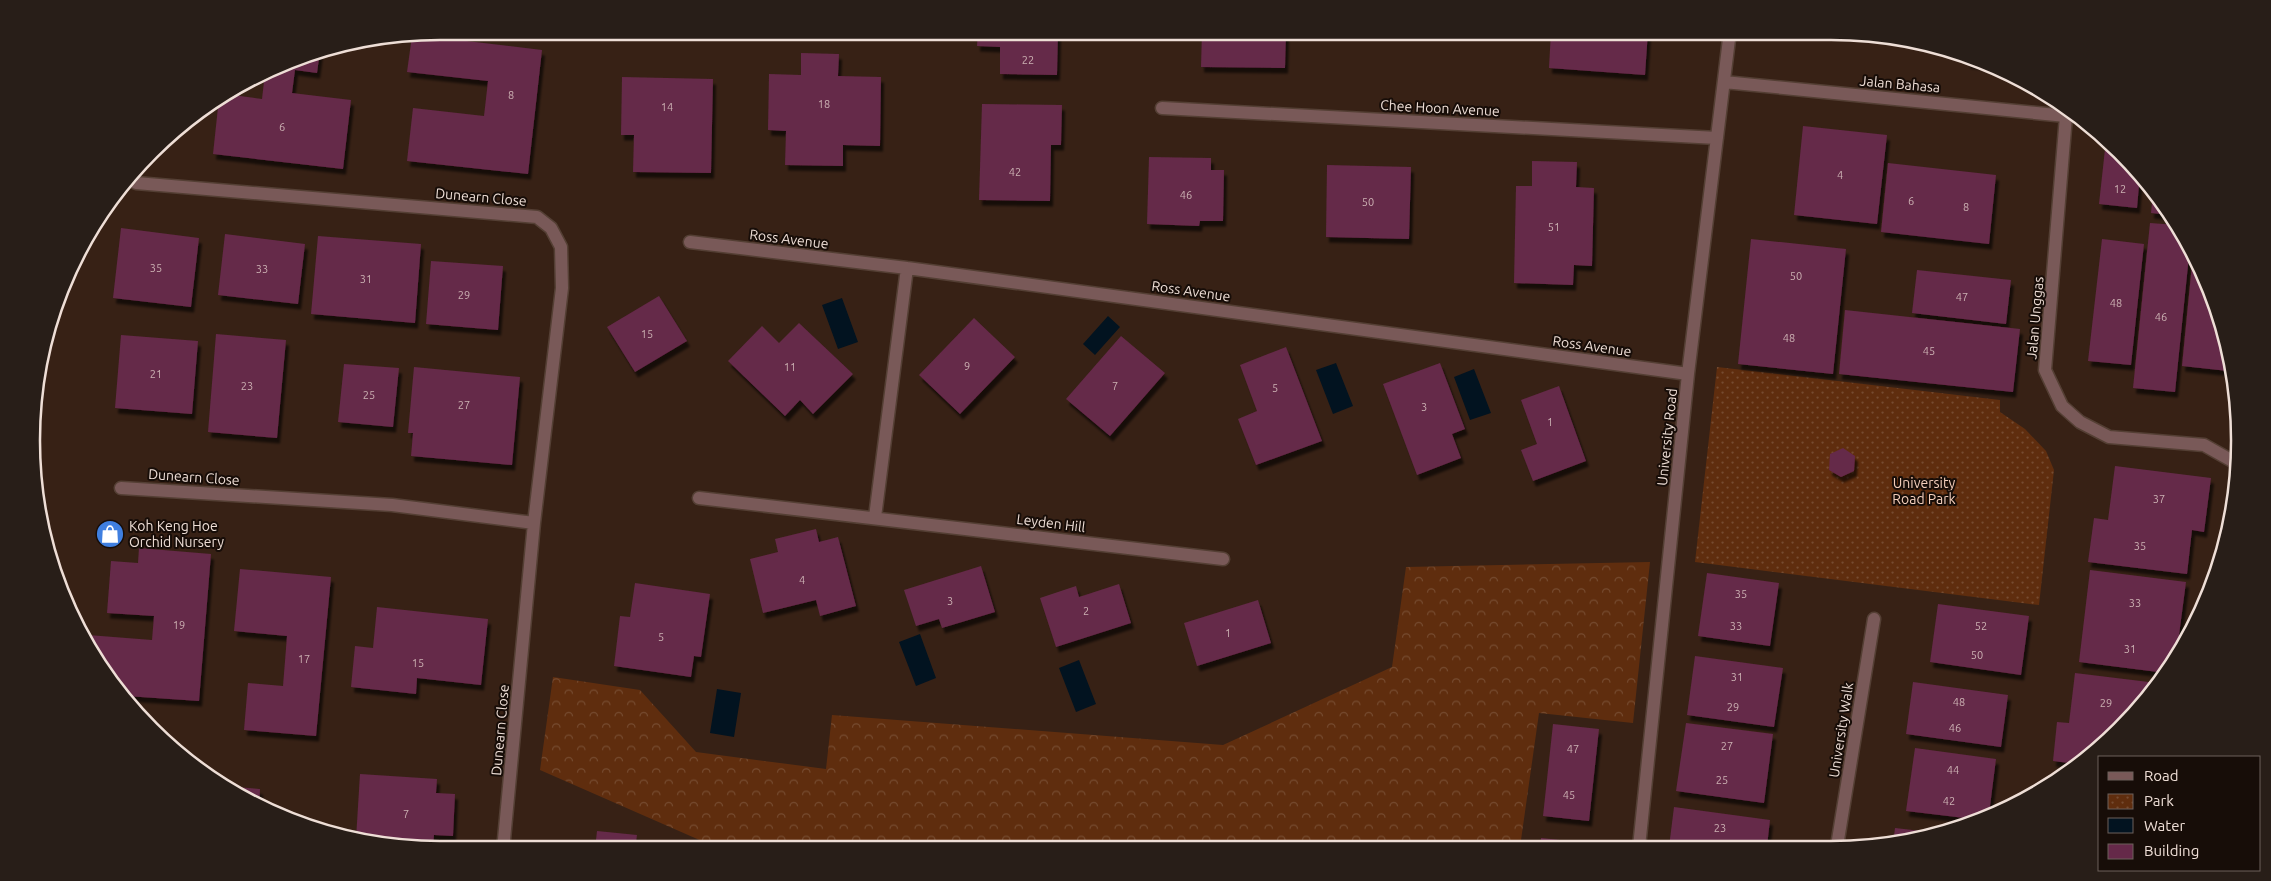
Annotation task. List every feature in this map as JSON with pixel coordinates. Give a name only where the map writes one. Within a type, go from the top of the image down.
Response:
[{"type":"street","name":"University Road","points":[[1640,841],[1688,374],[1729,40]]},
{"type":"street","name":"Jalan Bahasa","points":[[1724,82],[2060,112]]},
{"type":"street","name":"Chee Hoon Avenue","points":[[1162,108],[1717,138]]},
{"type":"street","name":"Jalan Unggas","points":[[2068,118],[2045,370],[2062,406],[2080,422],[2109,437],[2204,445],[2230,460]]},
{"type":"street","name":"Dunearn Close","points":[[136,183],[537,217],[551,228],[561,247],[562,288],[534,523],[504,841]]},
{"type":"street","name":"Ross Avenue","points":[[690,242],[907,268],[1688,374]]},
{"type":"street","points":[[875,517],[907,268]]},
{"type":"street","name":"Dunearn Close","points":[[121,488],[392,505],[534,523]]},
{"type":"street","name":"Leyden Hill","points":[[700,498],[1223,559]]},
{"type":"street","name":"University Walk","points":[[1837,841],[1874,620]]},
{"type":"green space","name":"University Road Park","points":[[1717,367],[2000,400],[2000,412],[2025,429],[2046,451],[2054,470],[2039,605],[1695,562]]},
{"type":"green space","points":[[1650,562],[1633,723],[1539,713],[1521,841],[702,841],[540,770],[553,677],[640,690],[696,752],[826,769],[832,715],[1223,745],[1392,667],[1406,567]]},
{"type":"water","points":[[842,298],[858,342],[838,349],[822,305]]},
{"type":"water","points":[[1108,316],[1120,327],[1095,355],[1083,344]]},
{"type":"water","points":[[1336,363],[1353,406],[1333,414],[1316,370]]},
{"type":"water","points":[[1474,369],[1491,413],[1470,420],[1454,377]]},
{"type":"water","points":[[920,634],[936,678],[916,686],[899,642]]},
{"type":"water","points":[[1079,660],[1096,704],[1076,712],[1059,668]]},
{"type":"water","points":[[717,689],[741,693],[734,737],[710,733]]},
{"type":"building","points":[[458,40],[542,50],[528,174],[407,161],[413,108],[484,116],[488,81],[407,72],[411,41]]},
{"type":"building","points":[[977,40],[1058,40],[1057,75],[1000,74],[1000,47],[977,46]]},
{"type":"building","points":[[1202,40],[1286,40],[1285,68],[1201,67]]},
{"type":"building","points":[[1551,40],[1647,40],[1645,75],[1549,68]]},
{"type":"building","points":[[801,53],[839,54],[838,76],[881,77],[880,146],[843,145],[843,166],[785,165],[786,131],[768,130],[769,74],[801,75]]},
{"type":"building","points":[[319,59],[317,73],[295,70],[292,93],[351,100],[343,169],[213,154],[218,107],[237,96],[262,99],[264,80]]},
{"type":"building","points":[[622,77],[713,79],[711,173],[633,172],[634,135],[621,135]]},
{"type":"building","points":[[982,104],[1062,105],[1061,145],[1051,145],[1050,201],[979,200]]},
{"type":"building","points":[[1803,126],[1887,135],[1877,224],[1794,215]]},
{"type":"building","points":[[2105,149],[2139,185],[2137,208],[2099,204]]},
{"type":"building","points":[[1149,157],[1211,158],[1211,170],[1224,170],[1223,221],[1200,221],[1199,226],[1147,224]]},
{"type":"building","points":[[1532,161],[1577,162],[1576,187],[1594,188],[1592,266],[1574,265],[1573,285],[1514,283],[1516,186],[1532,186]]},
{"type":"building","points":[[1888,163],[1996,175],[1989,244],[1881,232]]},
{"type":"building","points":[[1327,165],[1411,167],[1409,239],[1326,237]]},
{"type":"building","points":[[2152,202],[2161,214],[2151,213]]},
{"type":"building","points":[[2150,223],[2168,224],[2189,260],[2175,392],[2133,388]]},
{"type":"building","points":[[121,228],[199,238],[191,307],[113,298]]},
{"type":"building","points":[[225,234],[305,244],[298,304],[218,295]]},
{"type":"building","points":[[318,236],[421,244],[415,323],[311,314]]},
{"type":"building","points":[[1751,239],[1846,249],[1833,374],[1738,364]]},
{"type":"building","points":[[2102,239],[2144,244],[2131,365],[2088,361]]},
{"type":"building","points":[[431,261],[503,266],[498,330],[426,324]]},
{"type":"building","points":[[2192,267],[2210,312],[2225,371],[2182,366]]},
{"type":"building","points":[[1917,270],[2011,280],[2006,324],[1912,313]]},
{"type":"building","points":[[659,296],[687,341],[635,372],[607,327]]},
{"type":"building","points":[[1845,310],[2020,329],[2013,392],[1839,374]]},
{"type":"building","points":[[974,318],[1015,357],[960,414],[919,375]]},
{"type":"building","points":[[799,323],[853,374],[813,414],[800,400],[785,416],[728,361],[762,326],[779,343]]},
{"type":"building","points":[[216,334],[286,340],[277,438],[208,432]]},
{"type":"building","points":[[121,335],[198,341],[192,414],[115,408]]},
{"type":"building","points":[[1121,336],[1165,373],[1110,436],[1066,399]]},
{"type":"building","points":[[1286,347],[1322,441],[1256,465],[1238,419],[1257,411],[1240,365]]},
{"type":"building","points":[[1440,363],[1465,429],[1452,434],[1461,458],[1417,475],[1383,384]]},
{"type":"building","points":[[344,364],[399,368],[393,427],[338,422]]},
{"type":"building","points":[[414,367],[520,377],[512,465],[411,456],[413,433],[408,433]]},
{"type":"building","points":[[1559,386],[1586,461],[1533,481],[1521,450],[1537,444],[1521,400]]},
{"type":"building","points":[[1843,448],[1855,456],[1854,471],[1841,477],[1829,470],[1830,454]]},
{"type":"building","points":[[2115,466],[2211,478],[2204,532],[2192,530],[2187,574],[2088,562],[2094,518],[2108,520]]},
{"type":"building","points":[[816,529],[819,542],[838,537],[856,606],[820,616],[816,600],[763,613],[750,559],[778,552],[775,539]]},
{"type":"building","points":[[139,548],[211,554],[199,701],[132,696],[107,663],[91,635],[152,640],[154,616],[107,613],[111,561],[138,563]]},
{"type":"building","points":[[981,566],[995,612],[942,628],[939,619],[916,626],[904,590]]},
{"type":"building","points":[[240,569],[331,577],[316,736],[244,730],[248,683],[283,686],[287,636],[234,631]]},
{"type":"building","points":[[2090,570],[2186,582],[2180,635],[2157,672],[2079,662]]},
{"type":"building","points":[[1707,573],[1779,583],[1770,646],[1698,636]]},
{"type":"building","points":[[635,583],[710,594],[701,657],[694,656],[691,677],[614,666],[620,616],[630,617]]},
{"type":"building","points":[[1119,584],[1131,623],[1056,647],[1040,598],[1076,586],[1079,597]]},
{"type":"building","points":[[1258,600],[1271,643],[1197,666],[1184,623]]},
{"type":"building","points":[[1938,604],[2029,616],[2021,675],[1930,662]]},
{"type":"building","points":[[377,607],[488,619],[481,685],[417,678],[416,694],[351,687],[355,646],[373,648]]},
{"type":"building","points":[[1695,656],[1783,668],[1774,727],[1687,715]]},
{"type":"building","points":[[2075,673],[2149,682],[2132,705],[2095,742],[2068,763],[2053,761],[2057,722],[2069,723]]},
{"type":"building","points":[[1913,682],[2008,695],[2001,747],[1906,734]]},
{"type":"building","points":[[1686,723],[1773,734],[1764,803],[1676,791]]},
{"type":"building","points":[[1553,724],[1599,729],[1589,821],[1543,816]]},
{"type":"building","points":[[1915,748],[1996,759],[1990,808],[1965,818],[1906,811]]},
{"type":"building","points":[[360,774],[437,779],[436,793],[455,794],[453,836],[434,835],[433,841],[414,840],[388,838],[356,832]]},
{"type":"building","points":[[241,787],[260,789],[259,798]]},
{"type":"building","points":[[1674,807],[1770,820],[1768,841],[1670,841]]},
{"type":"building","points":[[1895,828],[1919,831],[1909,833],[1894,836]]},
{"type":"building","points":[[597,831],[637,835],[636,841],[596,841]]},
{"type":"building","points":[[1541,838],[1569,841],[1541,841]]},
{"type":"place","name":"Koh Keng Hoe Orchid Nursery","points":[[110,534]]}]
